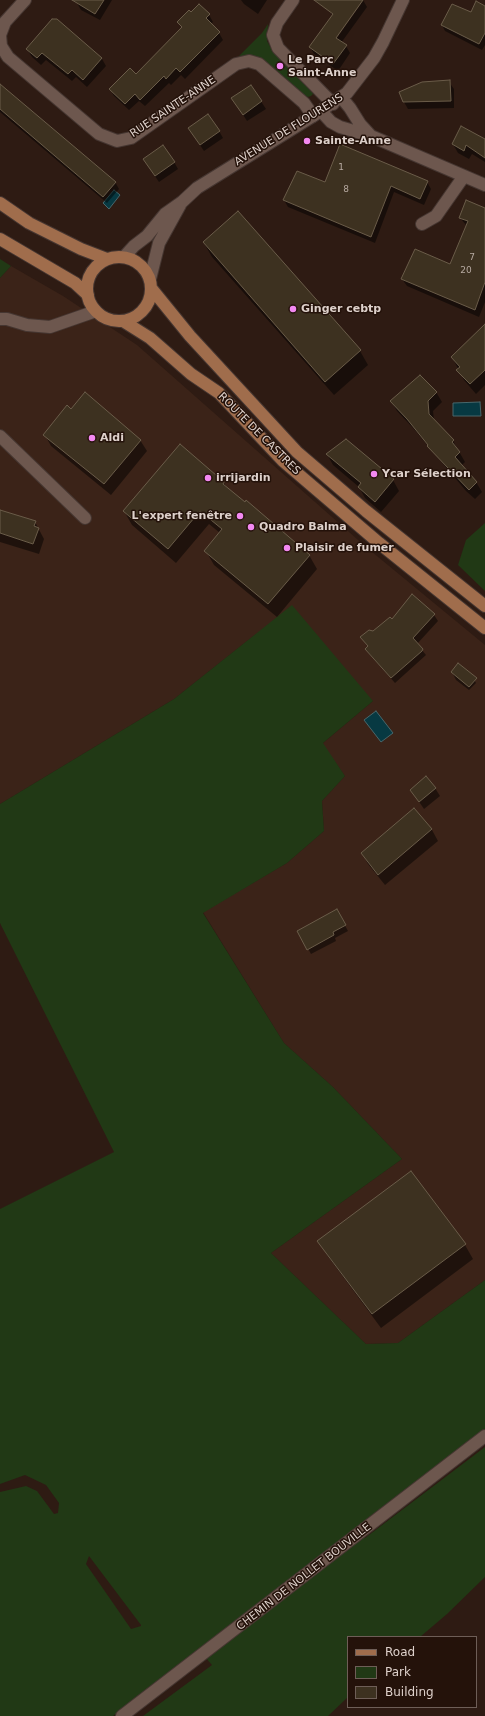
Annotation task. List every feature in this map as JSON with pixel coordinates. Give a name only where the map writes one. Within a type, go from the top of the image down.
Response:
[{"type":"main road","points":[[0,203],[29,223],[81,249],[107,259]]},
{"type":"main road","points":[[0,239],[75,283],[88,295],[96,311],[108,319],[123,321],[134,317],[143,310],[149,300],[151,284],[147,273],[137,262],[124,257],[112,257],[101,262],[92,271],[88,283],[88,295]]},
{"type":"main road","name":"ROUTE DE CASTRES","points":[[151,284],[190,336],[297,452],[366,511],[485,606]]},
{"type":"main road","name":"ROUTE DE CASTRES","points":[[123,321],[150,338],[191,374],[219,393],[283,461],[374,539],[485,628]]},
{"type":"street","name":"RUE SAINTE-ANNE","points":[[25,0],[5,22],[0,35],[1,46],[8,57],[99,134],[117,141],[130,138],[236,64],[249,60],[259,64],[317,114],[340,127],[371,136],[485,185]]},
{"type":"street","points":[[293,0],[277,23],[273,35],[278,48],[337,100],[350,108],[360,124],[371,136]]},
{"type":"street","name":"AVENUE DE FLOURENS","points":[[124,257],[147,236],[165,214],[182,202],[197,188],[317,114],[337,100],[351,87],[374,58],[403,0]]},
{"type":"street","points":[[422,224],[436,216],[464,176]]},
{"type":"street","name":"AVENUE DE FLOURENS","points":[[151,284],[159,243],[182,202]]},
{"type":"street","points":[[0,319],[6,319],[27,325],[50,327],[96,311]]},
{"type":"street","points":[[0,436],[85,518]]},
{"type":"street","name":"CHEMIN DE NOLLET BOUVILLE","points":[[122,1716],[485,1436]]},
{"type":"shaded area","points":[[11,266],[63,296],[137,345],[366,547],[485,645],[485,1280],[398,1343],[366,1344],[271,1253],[402,1159],[333,1087],[284,1043],[203,912],[287,863],[324,831],[322,801],[345,776],[322,744],[373,701],[256,634],[174,699],[0,804],[0,278]]},
{"type":"green space","points":[[268,24],[267,41],[271,48],[312,87],[313,94],[311,96],[308,97],[304,95],[258,58],[239,56],[262,33]]},
{"type":"green space","points":[[0,259],[11,266],[0,278]]},
{"type":"green space","points":[[485,523],[485,591],[458,565],[466,540]]},
{"type":"green space","points":[[292,605],[373,701],[323,743],[345,776],[322,801],[324,831],[287,863],[203,913],[284,1043],[333,1087],[402,1159],[271,1253],[366,1344],[398,1343],[485,1280],[485,1429],[355,1528],[365,1538],[485,1447],[485,1577],[447,1614],[421,1636],[347,1636],[347,1698],[328,1716],[143,1716],[212,1665],[205,1657],[216,1638],[113,1716],[0,1716],[0,1492],[26,1486],[37,1491],[54,1514],[58,1513],[59,1503],[46,1485],[25,1475],[0,1484],[0,1209],[114,1152],[0,923],[0,804],[174,699]],"holes":[[[89,1556],[141,1626],[131,1629],[86,1564]]]},
{"type":"water","points":[[114,190],[120,195],[109,209],[103,203]]},
{"type":"water","points":[[480,402],[481,416],[453,416],[453,403]]},
{"type":"water","points":[[376,711],[393,733],[381,742],[364,720]]},
{"type":"building","points":[[72,0],[104,0],[95,14]]},
{"type":"building","points":[[314,0],[363,0],[336,38],[347,45],[333,64],[309,47],[333,14]]},
{"type":"building","points":[[476,1],[485,6],[485,33],[479,44],[441,25],[452,4],[471,12]]},
{"type":"building","points":[[199,4],[210,14],[206,18],[220,32],[180,72],[176,68],[166,79],[164,76],[140,100],[135,94],[125,104],[109,89],[130,68],[136,74],[182,27],[177,22],[189,10],[191,12]]},
{"type":"building","points":[[52,19],[57,19],[102,58],[83,80],[72,70],[68,74],[42,53],[37,58],[26,49]]},
{"type":"building","points":[[450,80],[451,101],[403,102],[399,92],[422,82]]},
{"type":"building","points":[[0,84],[116,182],[103,197],[0,109]]},
{"type":"building","points":[[251,85],[262,101],[243,115],[231,98]]},
{"type":"building","points":[[208,114],[220,131],[200,145],[188,128]]},
{"type":"building","points":[[461,126],[485,139],[485,158],[466,145],[464,151],[452,144]]},
{"type":"building","points":[[340,144],[428,181],[420,199],[391,186],[371,237],[283,200],[297,171],[325,182]]},
{"type":"building","points":[[163,145],[175,162],[155,176],[143,159]]},
{"type":"building","points":[[466,200],[485,208],[485,282],[475,310],[401,279],[415,249],[450,264],[468,221],[459,218]]},
{"type":"building","name":"Ginger cebtp","points":[[238,211],[361,350],[325,382],[203,242]]},
{"type":"building","points":[[485,324],[485,370],[470,384],[456,370],[460,367],[451,357]]},
{"type":"building","points":[[420,375],[437,392],[428,401],[429,414],[454,440],[452,442],[460,452],[455,457],[477,482],[469,490],[427,446],[428,445],[407,419],[390,401]]},
{"type":"building","name":"Aldi","points":[[85,392],[141,440],[104,484],[43,435],[67,405],[71,409]]},
{"type":"building","points":[[346,439],[394,479],[375,502],[358,487],[361,483],[326,454]]},
{"type":"building","points":[[180,444],[224,482],[223,484],[245,502],[246,500],[310,555],[268,604],[204,551],[222,529],[200,511],[168,549],[123,511]]},
{"type":"building","points":[[0,510],[36,521],[34,526],[39,528],[33,544],[0,533]]},
{"type":"building","points":[[412,594],[435,614],[413,638],[423,649],[422,651],[391,678],[365,649],[368,646],[360,637],[369,630],[373,631],[390,617],[392,619]]},
{"type":"building","points":[[458,663],[477,678],[469,687],[451,672]]},
{"type":"building","points":[[426,776],[436,788],[419,802],[410,790]]},
{"type":"building","points":[[414,808],[432,829],[378,875],[361,853]]},
{"type":"building","points":[[337,909],[346,925],[333,932],[334,935],[307,950],[297,931]]},
{"type":"building","points":[[411,1171],[466,1244],[372,1314],[317,1241]]},
{"type":"place","name":"Le Parc Saint-Anne","points":[[280,66]]},
{"type":"place","name":"Sainte-Anne","points":[[307,141]]},
{"type":"place","name":"Ginger cebtp","points":[[293,309]]},
{"type":"place","name":"Aldi","points":[[92,438]]},
{"type":"place","name":"Ycar Sélection","points":[[374,474]]},
{"type":"place","name":"irrijardin","points":[[208,478]]},
{"type":"place","name":"L'expert fenêtre","points":[[240,516]]},
{"type":"place","name":"Quadro Balma","points":[[251,527]]},
{"type":"place","name":"Plaisir de fumer","points":[[287,548]]}]
